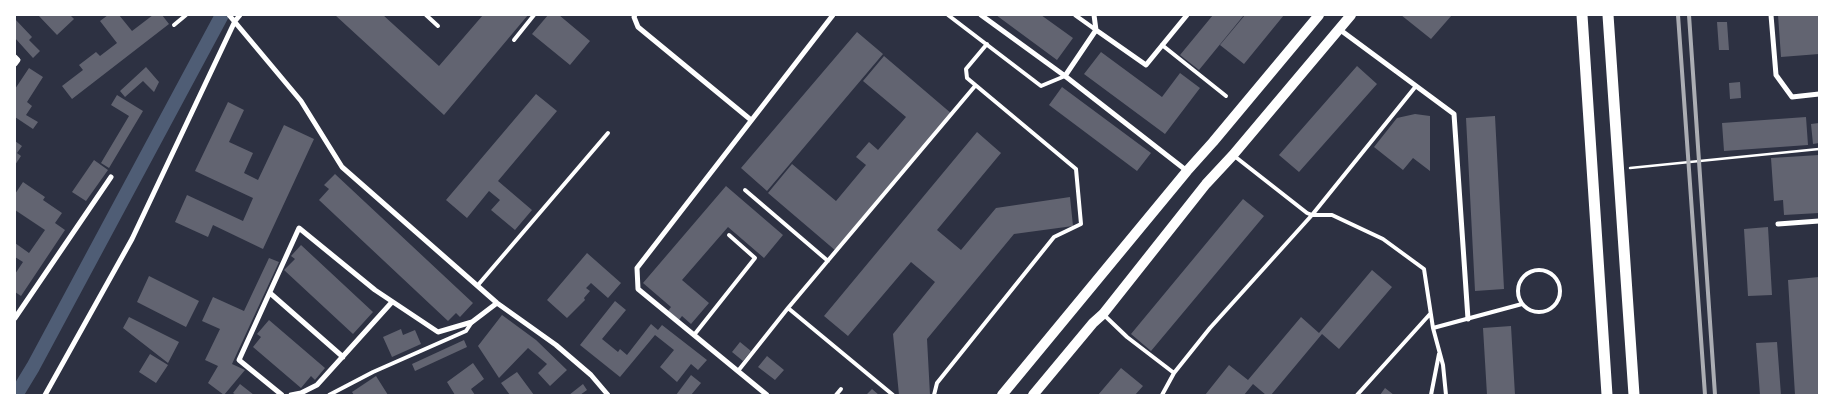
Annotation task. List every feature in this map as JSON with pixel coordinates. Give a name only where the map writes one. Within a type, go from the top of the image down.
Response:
[{"type":"main road","points":[[1002,395],[1319,15]]},
{"type":"main road","points":[[1033,395],[1092,323],[1103,314],[1206,184],[1233,155],[1351,15]]},
{"type":"main road","points":[[1582,15],[1607,395]]},
{"type":"main road","points":[[1608,15],[1634,395]]},
{"type":"street","points":[[229,15],[301,101],[342,167],[497,303],[556,344],[590,375],[608,395]]},
{"type":"street","points":[[45,395],[132,240],[235,20],[240,15]]},
{"type":"street","points":[[635,15],[638,27],[751,120]]},
{"type":"street","points":[[767,395],[638,289],[637,268],[833,15]]},
{"type":"street","points":[[981,15],[1066,76],[1187,171]]},
{"type":"street","points":[[1096,30],[1146,65],[1187,15]]},
{"type":"street","points":[[1771,15],[1776,75],[1792,97],[1819,94]]},
{"type":"street","points":[[1066,76],[1096,30],[1094,16]]},
{"type":"street","points":[[1338,29],[1454,114],[1468,319]]},
{"type":"street","points":[[15,58],[18,60],[15,64]]},
{"type":"street","points":[[15,318],[111,177]]},
{"type":"street","points":[[1778,224],[1819,221]]},
{"type":"street","points":[[282,395],[239,360],[299,228],[375,290],[438,332],[472,322],[497,303]]},
{"type":"street","points":[[270,293],[343,358]]},
{"type":"street","points":[[291,395],[318,385],[392,302]]},
{"type":"lane","points":[[174,25],[186,15]]},
{"type":"lane","points":[[426,15],[438,26]]},
{"type":"lane","points":[[514,40],[534,15]]},
{"type":"lane","points":[[948,15],[1041,86],[1066,76]]},
{"type":"lane","points":[[1074,15],[1096,30]]},
{"type":"lane","points":[[934,395],[936,383],[1054,237],[1081,224],[1076,169],[967,78],[966,69],[987,44]]},
{"type":"lane","points":[[1162,45],[1226,96]]},
{"type":"lane","points":[[738,371],[788,308],[975,86]]},
{"type":"lane","points":[[1162,395],[1174,373],[1210,328],[1312,215],[1416,86]]},
{"type":"lane","points":[[478,285],[608,133]]},
{"type":"lane","points":[[1233,155],[1312,215],[1332,215],[1383,239],[1424,269],[1430,314],[1443,365],[1446,395]]},
{"type":"lane","points":[[745,190],[828,261]]},
{"type":"lane","points":[[694,335],[756,258],[729,235]]},
{"type":"lane","points":[[1433,328],[1522,304],[1534,312],[1548,311],[1553,307],[1560,295],[1559,282],[1555,276],[1543,270],[1535,270],[1523,277],[1518,290],[1522,304]]},
{"type":"lane","points":[[788,308],[893,395]]},
{"type":"lane","points":[[1103,314],[1127,337],[1174,373]]},
{"type":"lane","points":[[1358,395],[1430,314]]},
{"type":"lane","points":[[329,395],[373,372],[466,331],[472,322]]},
{"type":"lane","points":[[1431,395],[1439,352]]},
{"type":"lane","points":[[836,395],[841,389]]},
{"type":"path","points":[[1618,169],[1819,149]]},
{"type":"building","points":[[38,15],[70,15],[74,19],[57,35]]},
{"type":"building","points":[[108,15],[119,15],[132,31],[153,15],[162,15],[169,24],[72,99],[62,86],[83,70],[79,65],[96,52],[100,56],[117,43],[100,21]]},
{"type":"building","points":[[335,15],[383,15],[439,66],[483,15],[528,15],[444,115]]},
{"type":"building","points":[[548,15],[559,15],[590,41],[570,65],[532,34]]},
{"type":"building","points":[[996,15],[1041,15],[1073,38],[1057,60]]},
{"type":"building","points":[[1213,15],[1244,15],[1199,70],[1180,55]]},
{"type":"building","points":[[1245,15],[1284,15],[1244,64],[1220,45]]},
{"type":"building","points":[[1401,15],[1452,15],[1431,39]]},
{"type":"building","points":[[1778,15],[1819,15],[1819,54],[1781,57]]},
{"type":"building","points":[[15,19],[32,37],[29,40],[40,51],[33,58],[15,38]]},
{"type":"building","points":[[1717,22],[1727,22],[1729,50],[1719,50]]},
{"type":"building","points":[[857,32],[883,54],[767,191],[741,168]]},
{"type":"building","points":[[1101,52],[1162,97],[1180,73],[1200,88],[1165,134],[1084,74]]},
{"type":"building","points":[[884,56],[952,114],[836,251],[768,193],[792,164],[836,201],[866,165],[856,157],[869,142],[878,150],[906,117],[863,81]]},
{"type":"building","points":[[1357,66],[1377,84],[1299,172],[1279,155]]},
{"type":"building","points":[[146,67],[159,82],[154,92],[143,81],[125,97],[120,91]]},
{"type":"building","points":[[29,68],[43,77],[27,102],[32,106],[26,115],[38,122],[33,129],[15,117],[15,89]]},
{"type":"building","points":[[1740,82],[1741,98],[1730,99],[1729,83]]},
{"type":"building","points":[[1062,87],[1151,153],[1137,171],[1049,105]]},
{"type":"building","points":[[536,94],[557,111],[498,181],[532,210],[515,230],[491,210],[500,200],[489,191],[467,218],[446,200]]},
{"type":"building","points":[[117,95],[143,111],[109,168],[101,163],[129,116],[111,105]]},
{"type":"building","points":[[228,102],[244,110],[229,142],[253,153],[244,173],[258,180],[284,125],[314,139],[263,249],[213,225],[208,237],[175,222],[187,195],[243,221],[253,198],[195,171]]},
{"type":"building","points":[[1415,114],[1430,116],[1430,171],[1413,158],[1403,170],[1374,147],[1397,118]]},
{"type":"building","points":[[1495,116],[1504,289],[1475,291],[1466,118]]},
{"type":"building","points":[[1806,117],[1808,145],[1724,151],[1722,123]]},
{"type":"building","points":[[1819,123],[1819,143],[1813,144],[1811,124]]},
{"type":"building","points":[[977,132],[1001,153],[937,230],[961,250],[996,208],[1070,197],[1073,226],[1014,234],[927,339],[930,395],[899,395],[893,334],[935,282],[911,262],[848,336],[824,316]]},
{"type":"building","points":[[15,141],[22,146],[17,153],[21,156],[15,165]]},
{"type":"building","points":[[1819,155],[1819,213],[1784,215],[1783,200],[1774,201],[1771,158]]},
{"type":"building","points":[[94,160],[108,170],[86,201],[72,192]]},
{"type":"building","points":[[335,174],[473,303],[460,317],[456,313],[448,321],[319,200],[329,189],[324,185]]},
{"type":"building","points":[[23,182],[45,197],[43,200],[62,213],[55,223],[65,230],[21,296],[15,292],[15,274],[23,262],[15,257],[15,243],[29,253],[45,230],[15,210],[15,194]]},
{"type":"building","points":[[726,186],[783,235],[764,258],[728,227],[682,280],[709,303],[691,324],[682,316],[679,320],[668,311],[671,307],[643,283]]},
{"type":"building","points":[[1243,199],[1264,216],[1151,351],[1131,334]]},
{"type":"building","points":[[1768,227],[1772,295],[1748,296],[1744,229]]},
{"type":"building","points":[[301,245],[373,312],[353,334],[284,270],[295,259],[291,256]]},
{"type":"building","points":[[587,253],[621,283],[608,298],[591,283],[586,288],[590,291],[584,298],[585,300],[567,318],[547,300]]},
{"type":"building","points":[[269,258],[279,262],[232,364],[245,370],[224,395],[208,383],[218,366],[205,360],[220,329],[202,321],[213,297],[244,311]]},
{"type":"building","points":[[1372,270],[1392,287],[1339,349],[1322,334],[1271,395],[1266,395],[1253,384],[1244,395],[1205,395],[1229,365],[1248,380],[1301,317],[1319,333]]},
{"type":"building","points":[[149,276],[199,301],[186,327],[137,302]]},
{"type":"building","points":[[1819,277],[1819,395],[1795,395],[1788,280]]},
{"type":"building","points":[[615,301],[626,310],[602,339],[618,352],[620,349],[627,355],[651,324],[658,330],[662,325],[707,360],[698,370],[691,364],[677,382],[660,367],[674,350],[655,335],[620,377],[580,345]]},
{"type":"building","points":[[502,315],[536,340],[567,370],[550,386],[538,373],[547,364],[528,348],[499,378],[478,346]]},
{"type":"building","points":[[129,317],[179,342],[168,363],[123,328]]},
{"type":"building","points":[[269,320],[325,368],[315,380],[311,376],[301,388],[253,347],[261,337],[257,334]]},
{"type":"building","points":[[1511,326],[1515,395],[1487,395],[1483,328]]},
{"type":"building","points":[[401,329],[403,335],[415,330],[421,344],[392,357],[383,337]]},
{"type":"building","points":[[464,340],[467,347],[415,371],[412,364]]},
{"type":"building","points":[[740,342],[751,351],[743,361],[732,352]]},
{"type":"building","points":[[1777,342],[1781,395],[1760,395],[1756,343]]},
{"type":"building","points":[[150,354],[168,365],[156,383],[139,372]]},
{"type":"building","points":[[767,356],[784,370],[775,380],[758,367]]},
{"type":"building","points":[[473,363],[484,379],[471,389],[475,395],[455,395],[447,382]]},
{"type":"building","points":[[1121,368],[1143,386],[1135,395],[1098,395]]},
{"type":"building","points":[[517,372],[534,395],[510,395],[501,383]]},
{"type":"building","points":[[691,375],[701,383],[691,395],[676,395]]},
{"type":"building","points":[[376,376],[388,395],[354,395],[352,392]]},
{"type":"building","points":[[240,384],[254,395],[236,395],[233,393]]},
{"type":"building","points":[[583,384],[587,390],[580,395],[569,395]]},
{"type":"building","points":[[1385,388],[1394,395],[1380,395]]},
{"type":"building","points":[[872,389],[879,395],[866,395]]},
{"type":"waterway","points":[[16,395],[33,367],[222,15]]},
{"type":"railway","points":[[1678,15],[1705,395]]},
{"type":"railway","points":[[1689,15],[1715,395]]}]
